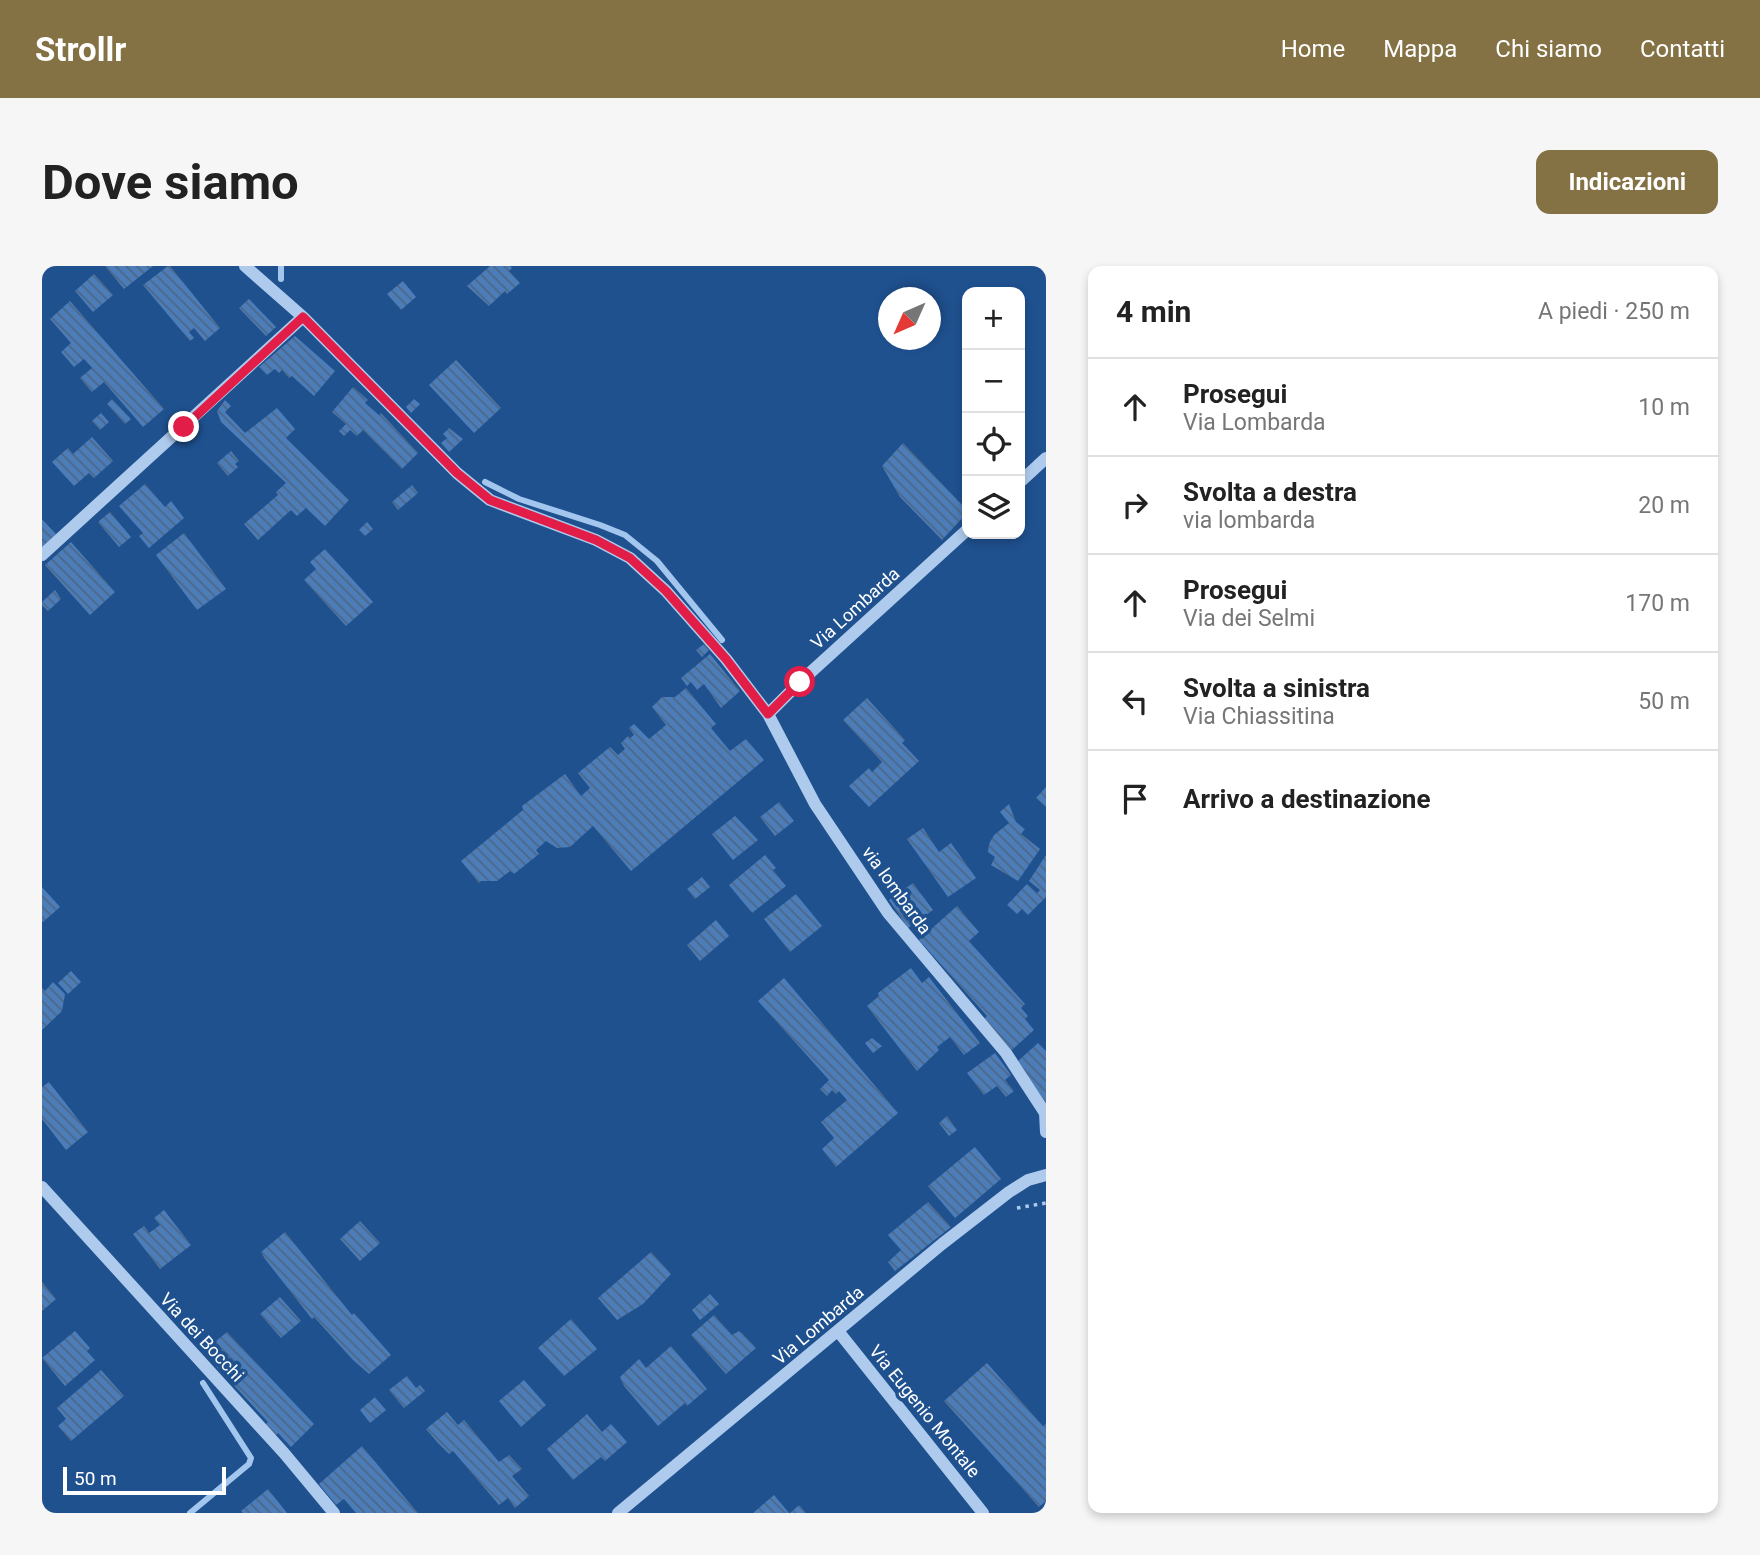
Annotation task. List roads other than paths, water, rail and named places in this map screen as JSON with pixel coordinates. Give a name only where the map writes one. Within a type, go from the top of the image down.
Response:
[{"type":"street","name":"via lombarda","points":[[245,266],[303,317],[457,473],[490,500],[596,540],[630,558],[666,591],[726,659],[768,714],[815,804],[888,914],[1006,1053],[1045,1114],[1046,1132]]},
{"type":"street","points":[[42,555],[303,317]]},
{"type":"street","points":[[1025,477],[1046,458]]},
{"type":"street","name":"Via Lombarda","points":[[768,714],[962,535]]},
{"type":"street","name":"Via Lombarda","points":[[618,1513],[1009,1192],[1028,1180],[1046,1175]]},
{"type":"street","name":"Via dei Bocchi","points":[[45,1196],[284,1453],[334,1513]]},
{"type":"street","name":"Via Eugenio Montale","points":[[838,1331],[984,1513]]},
{"type":"waterway","points":[[281,266],[281,279]]},
{"type":"waterway","points":[[485,482],[519,499],[625,535],[657,561],[722,640]]},
{"type":"waterway","points":[[190,1513],[249,1464],[251,1458],[203,1383]]}]
